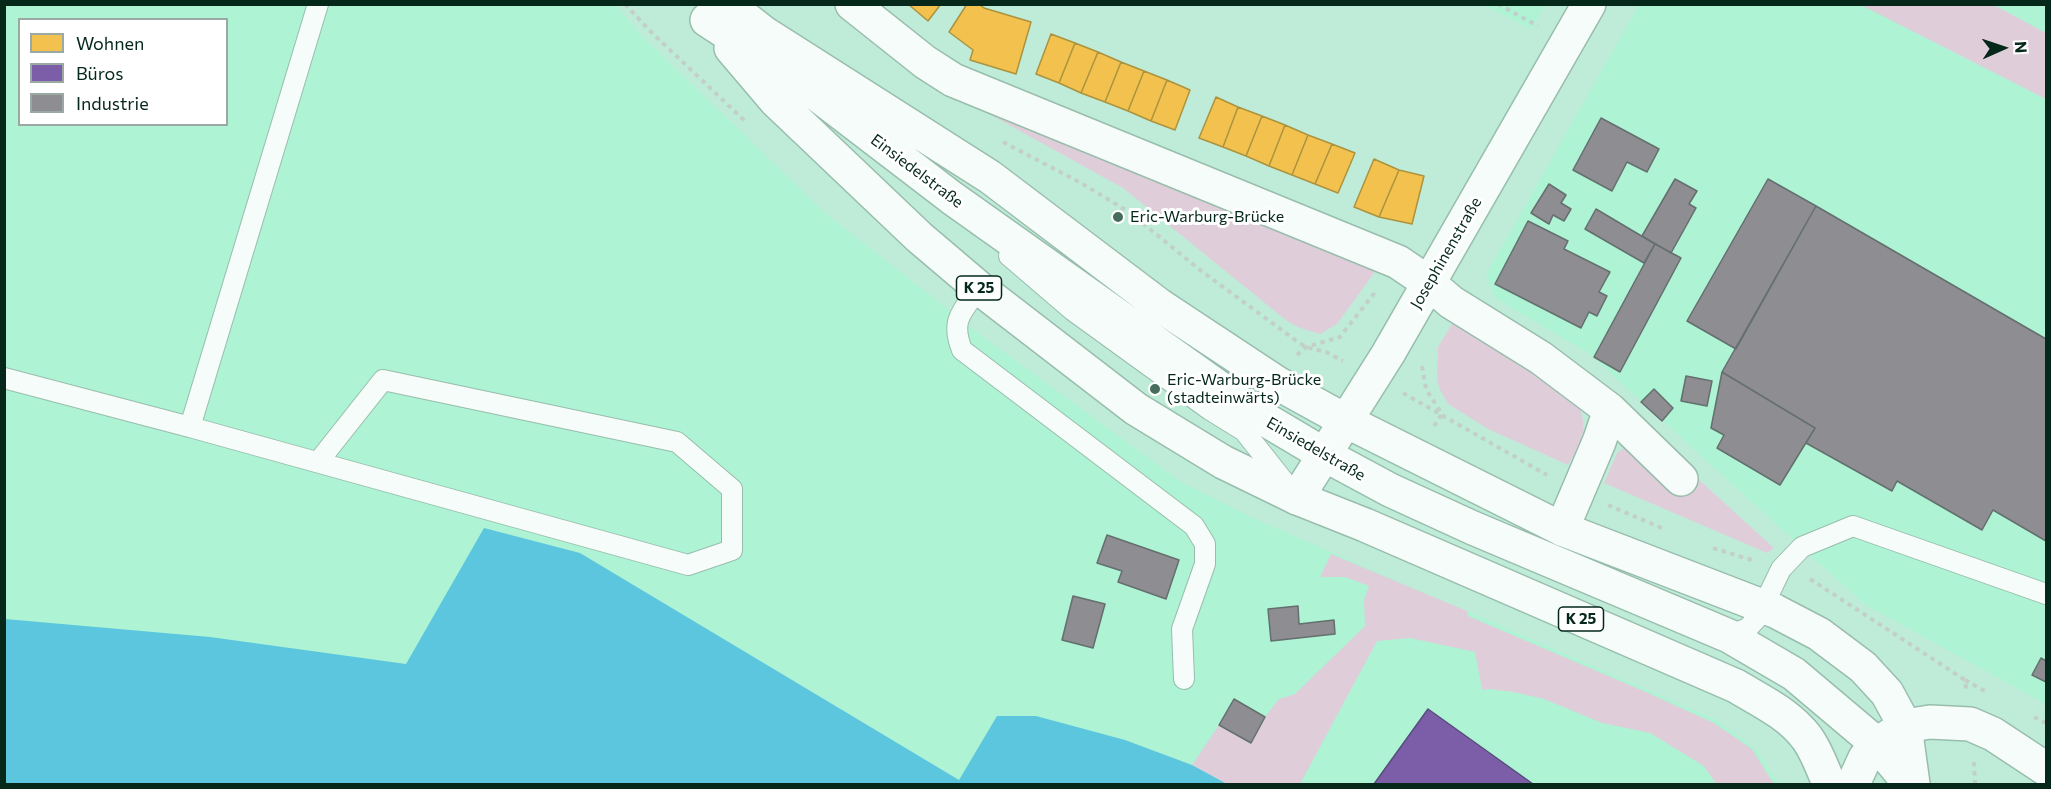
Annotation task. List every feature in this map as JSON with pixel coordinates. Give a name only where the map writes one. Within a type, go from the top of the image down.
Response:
[{"type":"main road","points":[[852,4],[925,62],[953,80],[1398,262],[1429,283],[1450,302],[1541,358],[1610,410],[1681,479]]},
{"type":"main road","name":"Einsiedelstraße","points":[[709,10],[952,198],[1240,403],[1325,455],[1390,490],[1729,636],[1794,674],[1877,744],[1912,784]]},
{"type":"main road","name":"Einsiedelstraße","points":[[709,10],[764,33],[990,177],[1159,305],[1277,383],[1562,529],[1762,606],[1819,633],[1863,667],[1887,693],[1905,726]]},
{"type":"main road","name":"K 25","points":[[709,10],[776,101],[919,237],[979,288],[1136,409],[1223,462],[1297,498],[1365,525],[1736,686],[1779,711],[1807,738],[1829,784]]},
{"type":"main road","name":"Josephinenstraße","points":[[1297,498],[1374,376],[1577,26]]},
{"type":"main road","points":[[1562,529],[1610,410]]},
{"type":"main road","points":[[1853,784],[1865,758],[1877,744],[1905,726],[1930,722],[1970,724],[1993,734],[2046,769]]},
{"type":"main road","name":"K 25","points":[[1905,726],[1912,784]]},
{"type":"lane","points":[[190,427],[318,4]]},
{"type":"lane","points":[[876,140],[1072,310],[1210,410],[1244,431],[1297,498]]},
{"type":"lane","points":[[979,288],[957,322],[956,335],[962,350],[1194,526],[1205,544],[1205,564],[1182,629],[1184,679]]},
{"type":"lane","points":[[4,378],[688,565],[732,550],[732,489],[676,442],[383,380],[318,462]]},
{"type":"lane","points":[[1729,636],[1748,628],[1758,617],[1780,569],[1802,547],[1853,526],[2046,594]]},
{"type":"path","points":[[1497,4],[1577,26]]},
{"type":"path","points":[[999,139],[1129,212],[1200,270],[1306,347],[1326,352],[1374,376],[1578,492],[1669,531]]},
{"type":"path","points":[[1421,362],[1426,389],[1442,414]]},
{"type":"path","points":[[1710,547],[1810,579],[1965,680],[1970,724]]},
{"type":"shaded area","points":[[4,5],[615,5],[643,37],[825,213],[982,336],[1181,482],[1253,518],[1716,720],[1755,748],[1779,784],[1227,784],[1192,765],[1125,740],[997,717],[959,780],[580,553],[485,528],[406,664],[5,632]]},
{"type":"shaded area","points":[[1484,5],[1545,5],[1531,29]]},
{"type":"shaded area","points":[[1639,5],[2046,5],[2046,704],[1864,604],[1587,352],[1495,298],[1486,275]]},
{"type":"shaded area","points":[[1861,5],[1994,5],[2046,33],[2046,99]]},
{"type":"shaded area","points":[[982,110],[1138,173],[1382,262],[1337,324],[1320,334],[1300,328],[1287,321],[1123,188]]},
{"type":"shaded area","points":[[1458,314],[1577,400],[1583,419],[1583,434],[1568,465],[1488,429],[1448,404],[1437,380],[1438,347]]},
{"type":"shaded area","points":[[1625,447],[1680,496],[1697,478],[1774,548],[1767,553],[1604,483],[1617,453]]},
{"type":"shaded area","points":[[1331,554],[1467,611],[1468,616],[1714,723],[1752,749],[1774,784],[1716,784],[1704,766],[1650,733],[1602,723],[1544,699],[1513,692],[1482,690],[1475,652],[1410,638],[1377,641],[1300,784],[1227,784],[1192,765],[1219,725],[1251,743],[1265,717],[1279,699],[1295,694],[1365,626],[1364,600],[1369,586],[1345,577],[1320,577]]},
{"type":"water","points":[[484,528],[580,553],[959,780],[997,716],[1036,716],[1125,740],[1192,765],[1227,784],[5,784],[5,619],[210,637],[406,664]]},
{"type":"building: Wohnen","points":[[908,4],[941,4],[928,21]]},
{"type":"building: Wohnen","points":[[967,4],[979,4],[984,8],[1031,22],[1016,74],[970,60],[973,50],[949,32]]},
{"type":"building: Wohnen","points":[[1051,34],[1075,43],[1059,83],[1036,74]]},
{"type":"building: Wohnen","points":[[1075,43],[1098,52],[1081,93],[1059,83]]},
{"type":"building: Wohnen","points":[[1098,52],[1121,62],[1105,102],[1081,93]]},
{"type":"building: Wohnen","points":[[1121,62],[1144,71],[1128,111],[1105,102]]},
{"type":"building: Wohnen","points":[[1144,71],[1167,80],[1151,121],[1128,111]]},
{"type":"building: Wohnen","points":[[1167,80],[1190,90],[1175,130],[1151,121]]},
{"type":"building: Wohnen","points":[[1216,97],[1238,107],[1223,147],[1199,138]]},
{"type":"building: Wohnen","points":[[1238,107],[1262,116],[1246,156],[1223,147]]},
{"type":"building: Wohnen","points":[[1262,116],[1285,125],[1269,166],[1246,156]]},
{"type":"building: Wohnen","points":[[1285,125],[1308,135],[1292,175],[1269,166]]},
{"type":"building: Wohnen","points":[[1308,135],[1332,144],[1315,184],[1292,175]]},
{"type":"building: Wohnen","points":[[1332,144],[1355,153],[1338,193],[1315,184]]},
{"type":"building: Wohnen","points":[[1374,159],[1399,170],[1379,217],[1354,207]]},
{"type":"building: Wohnen","points":[[1399,170],[1424,176],[1412,224],[1379,217]]},
{"type":"building: Büros","points":[[1428,709],[1533,784],[1374,784]]},
{"type":"building: Industrie","points":[[1601,118],[1659,149],[1647,172],[1627,162],[1612,191],[1573,170]]},
{"type":"building: Industrie","points":[[1675,179],[1697,191],[1689,204],[1696,208],[1671,253],[1642,236]]},
{"type":"building: Industrie","points":[[1768,179],[1816,206],[1736,349],[1687,321]]},
{"type":"building: Industrie","points":[[1549,184],[1566,195],[1561,203],[1571,209],[1564,221],[1553,215],[1549,224],[1531,213]]},
{"type":"building: Industrie","points":[[1816,206],[2046,339],[2046,541],[1993,510],[1982,530],[1897,481],[1892,491],[1806,443],[1815,428],[1722,372]]},
{"type":"building: Industrie","points":[[1596,209],[1655,244],[1644,263],[1585,229]]},
{"type":"building: Industrie","points":[[1528,221],[1568,241],[1564,249],[1610,272],[1599,292],[1607,296],[1597,316],[1589,312],[1581,328],[1495,284]]},
{"type":"building: Industrie","points":[[1655,244],[1681,258],[1620,372],[1594,357]]},
{"type":"building: Industrie","points":[[1722,372],[1815,428],[1780,485],[1717,448],[1724,435],[1711,428]]},
{"type":"building: Industrie","points":[[1686,376],[1712,381],[1707,406],[1681,401]]},
{"type":"building: Industrie","points":[[1654,389],[1673,408],[1662,421],[1641,402]]},
{"type":"building: Industrie","points":[[1107,535],[1179,560],[1166,599],[1118,582],[1122,571],[1097,563]]},
{"type":"building: Industrie","points":[[1073,596],[1105,604],[1093,648],[1062,640]]},
{"type":"building: Industrie","points":[[1298,606],[1299,624],[1334,620],[1335,634],[1271,641],[1268,609]]},
{"type":"building: Industrie","points":[[2041,658],[2046,661],[2046,682],[2032,675]]},
{"type":"building: Industrie","points":[[1234,699],[1265,717],[1251,743],[1219,725]]},
{"type":"place","name":"Eric-Warburg-Brücke","points":[[1118,217]]},
{"type":"place","name":"Eric-Warburg-Brücke (stadteinwärts)","points":[[1155,389]]}]
